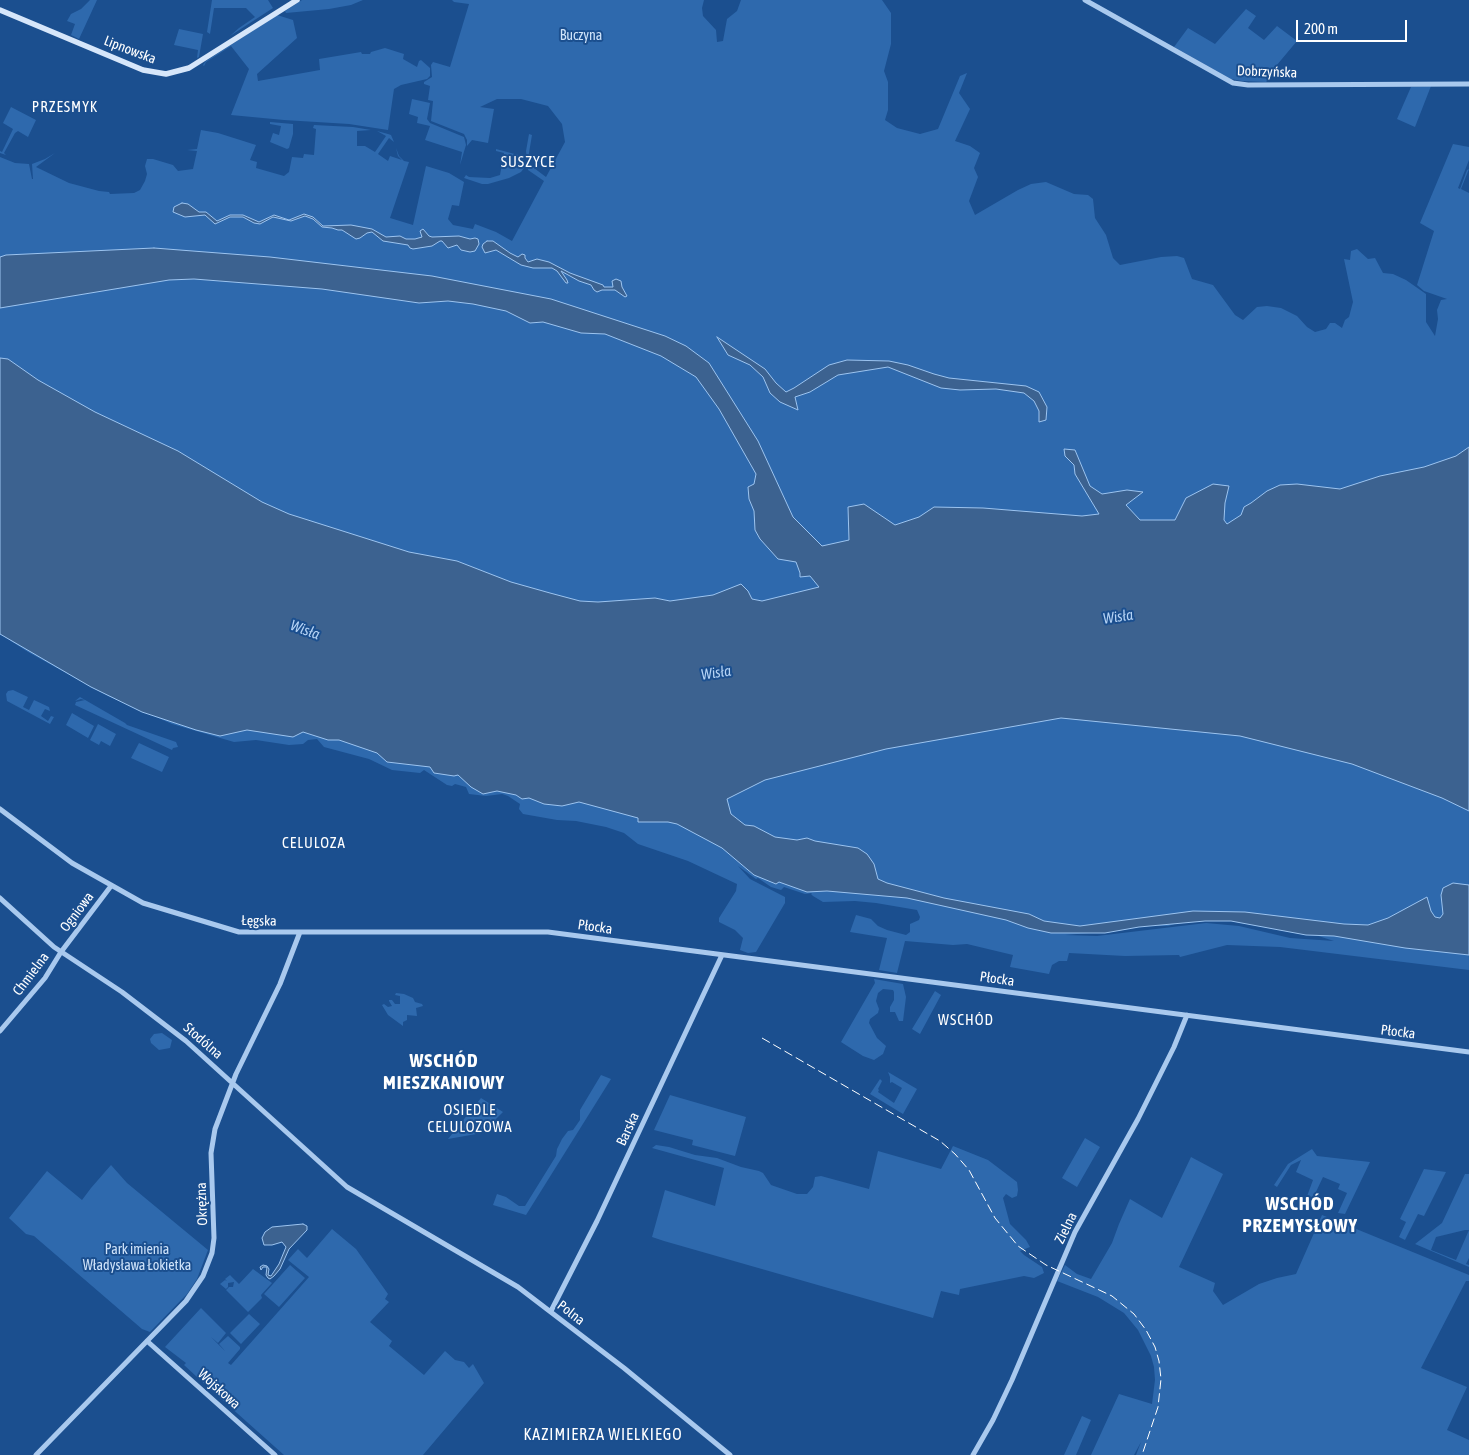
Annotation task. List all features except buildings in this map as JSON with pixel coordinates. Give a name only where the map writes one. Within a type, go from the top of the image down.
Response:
[{"type":"main road","name":"Lipnowska","points":[[0,10],[143,70],[166,74],[180,72],[196,64],[297,0]]},
{"type":"street","name":"Dobrzyńska","points":[[1085,0],[1221,78],[1236,84],[1469,84]]},
{"type":"street","name":"Łęgska","points":[[0,809],[67,860],[148,906],[235,932],[521,931]]},
{"type":"street","name":"Ogniowa","points":[[61,952],[111,886]]},
{"type":"street","name":"Stodólna","points":[[0,898],[46,941],[150,1012],[186,1041],[342,1184],[383,1209]]},
{"type":"street","name":"Płocka","points":[[521,931],[548,932],[1469,1052]]},
{"type":"street","name":"Okrężna","points":[[36,1455],[195,1290],[209,1262],[215,1233],[211,1160],[212,1139],[232,1082],[280,984],[300,932]]},
{"type":"street","name":"Chmielna","points":[[0,1031],[48,973],[61,952]]},
{"type":"street","name":"Barska","points":[[551,1311],[607,1199],[722,955]]},
{"type":"street","name":"Zielna","points":[[973,1455],[993,1420],[1012,1380],[1075,1232],[1138,1119],[1174,1047],[1187,1015]]},
{"type":"street","name":"Polna","points":[[383,1209],[499,1275],[551,1311],[730,1455]]},
{"type":"street","name":"Wojskowa","points":[[147,1341],[275,1455]]},
{"type":"green space","points":[[90,0],[97,0],[79,39],[71,35],[75,24],[67,21],[71,14],[81,9]]},
{"type":"green space","points":[[212,0],[268,0],[273,8],[230,36],[255,17],[246,8],[214,8],[210,34],[207,32]]},
{"type":"green space","points":[[302,0],[363,0],[351,5],[329,9],[286,13],[285,11]]},
{"type":"green space","name":"Buczyna","points":[[452,0],[704,0],[703,16],[716,30],[717,42],[723,41],[727,19],[737,11],[741,0],[882,0],[891,13],[891,44],[884,71],[888,82],[888,110],[885,120],[897,128],[920,134],[938,129],[960,76],[967,73],[959,93],[970,109],[955,141],[970,146],[980,153],[974,168],[978,177],[969,201],[975,215],[1031,184],[1046,182],[1074,194],[1088,195],[1093,199],[1095,218],[1106,235],[1113,258],[1120,265],[1161,257],[1177,256],[1184,258],[1192,279],[1213,285],[1235,315],[1243,320],[1257,307],[1281,308],[1297,316],[1307,327],[1315,332],[1326,329],[1330,323],[1335,323],[1342,328],[1345,320],[1349,317],[1353,302],[1344,259],[1350,260],[1351,251],[1357,249],[1368,259],[1375,258],[1383,273],[1393,274],[1406,280],[1426,294],[1426,322],[1435,336],[1438,319],[1437,310],[1441,300],[1447,299],[1424,291],[1417,285],[1434,231],[1420,223],[1453,144],[1469,147],[1469,160],[1458,188],[1460,189],[1469,169],[1461,189],[1469,193],[1469,970],[1280,947],[1227,945],[1180,957],[1179,955],[1125,956],[1069,953],[1067,961],[1059,961],[1052,965],[1049,974],[1010,967],[1013,955],[967,944],[953,945],[905,941],[897,973],[879,970],[887,938],[850,932],[856,915],[871,919],[878,926],[887,930],[906,935],[910,932],[910,924],[919,920],[920,917],[917,910],[855,901],[823,902],[813,896],[812,893],[805,894],[784,887],[781,890],[771,887],[738,866],[750,879],[785,897],[785,903],[756,952],[748,953],[740,950],[743,938],[735,930],[719,922],[719,918],[736,891],[737,884],[688,861],[638,844],[624,833],[576,821],[523,814],[519,809],[520,804],[508,796],[502,794],[486,796],[469,794],[466,787],[455,784],[452,786],[447,785],[424,770],[420,773],[392,770],[369,759],[324,747],[317,739],[308,740],[303,744],[289,745],[256,740],[234,742],[172,724],[108,696],[28,652],[0,634],[0,157],[15,163],[29,164],[33,179],[32,164],[55,153],[36,167],[69,183],[109,192],[110,194],[134,193],[140,190],[145,181],[147,159],[173,165],[178,171],[193,169],[197,151],[187,150],[197,149],[201,130],[218,133],[256,145],[250,160],[257,162],[256,168],[284,176],[289,172],[292,157],[303,158],[304,154],[314,155],[316,129],[313,128],[314,125],[353,127],[371,130],[357,131],[357,146],[365,146],[375,152],[386,136],[377,131],[388,134],[391,135],[394,142],[389,138],[378,154],[388,161],[390,156],[402,160],[398,156],[396,148],[399,156],[404,161],[409,162],[390,218],[413,225],[426,166],[449,173],[464,182],[459,206],[452,205],[448,219],[453,225],[473,229],[475,224],[512,241],[544,181],[528,170],[526,151],[529,134],[532,135],[528,159],[530,165],[546,177],[565,142],[562,124],[548,106],[521,99],[497,99],[480,107],[494,109],[488,143],[472,140],[467,146],[464,134],[431,121],[433,101],[428,100],[430,86],[424,84],[424,82],[432,77],[431,65],[433,62],[450,67],[469,4]],"holes":[[[1241,919],[1306,932],[1334,941],[1290,938],[1239,926],[1206,923],[1097,936],[1065,935],[1115,931],[1153,924],[1168,926],[1188,920]]]},
{"type":"green space","points":[[1246,9],[1256,16],[1248,28],[1264,40],[1277,26],[1297,41],[1266,78],[1268,80],[1266,82],[1231,79],[1174,47],[1188,28],[1215,44]]},
{"type":"green space","points":[[277,15],[293,20],[297,38],[257,74],[258,81],[320,70],[319,59],[361,52],[362,54],[370,54],[385,48],[404,54],[403,59],[417,67],[421,60],[430,68],[430,76],[427,79],[401,85],[394,89],[388,130],[349,124],[231,115],[249,69],[231,46],[203,65],[206,61]]},
{"type":"green space","points":[[179,29],[203,34],[199,57],[197,58],[198,50],[174,45]]},
{"type":"green space","points":[[1431,86],[1415,127],[1397,119],[1411,87]]},
{"type":"green space","points":[[412,99],[430,103],[427,119],[430,123],[464,137],[466,145],[460,165],[462,152],[425,140],[430,126],[417,123],[418,117],[409,114]]},
{"type":"green space","points":[[11,107],[36,120],[28,137],[18,131],[15,133],[4,153],[6,155],[0,153],[0,151],[2,152],[13,129],[3,123]]},
{"type":"green space","points":[[270,122],[293,124],[293,134],[289,148],[287,149],[270,142],[273,133],[279,135],[281,126],[270,124]]},
{"type":"green space","points":[[496,149],[522,156],[524,158],[524,168],[521,172],[509,178],[488,184],[464,178],[466,175],[469,177],[490,178],[500,175],[504,153],[496,151]]},
{"type":"green space","points":[[13,690],[28,697],[23,707],[29,710],[34,700],[49,707],[50,711],[45,709],[41,716],[48,721],[51,716],[54,717],[50,724],[7,701],[6,694],[8,691]]},
{"type":"green space","points":[[80,697],[127,725],[176,742],[178,747],[172,750],[75,705],[76,702],[85,700],[75,701]]},
{"type":"green space","points":[[72,713],[94,726],[88,738],[66,725]]},
{"type":"green space","points":[[98,724],[116,734],[110,746],[101,741],[99,745],[90,740]]},
{"type":"green space","points":[[139,743],[169,757],[162,772],[131,758]]},
{"type":"green space","points":[[874,979],[903,984],[906,997],[903,1021],[899,1021],[895,1012],[890,1012],[890,1007],[894,1000],[893,990],[883,989],[878,993],[876,1001],[879,1009],[878,1013],[870,1019],[869,1023],[877,1038],[886,1046],[883,1054],[874,1060],[863,1056],[841,1042],[875,983]]},
{"type":"green space","points":[[935,991],[941,995],[920,1034],[912,1029]]},
{"type":"green space","points":[[396,993],[413,998],[415,1002],[423,1006],[416,1008],[417,1016],[407,1015],[407,1020],[403,1022],[403,1026],[388,1015],[382,1005],[392,1006],[389,1000],[392,1000],[395,1004],[400,1004],[400,996],[395,995]]},
{"type":"green space","points":[[162,1033],[172,1040],[170,1048],[159,1050],[151,1043],[150,1039],[154,1034]]},
{"type":"green space","points":[[888,1072],[917,1089],[903,1114],[870,1094],[880,1079],[882,1081],[878,1092],[894,1103],[902,1088],[892,1082],[890,1083]]},
{"type":"green space","points":[[601,1075],[611,1079],[526,1215],[493,1205],[497,1194],[506,1197],[519,1206],[525,1206],[556,1156],[562,1139],[568,1131],[573,1130],[580,1120],[580,1110]]},
{"type":"green space","points":[[670,1095],[746,1117],[735,1156],[692,1145],[693,1140],[654,1130]]},
{"type":"green space","points":[[481,1098],[503,1112],[482,1133],[448,1139]]},
{"type":"green space","points":[[1085,1138],[1100,1147],[1077,1187],[1062,1178]]},
{"type":"green space","points":[[656,1145],[695,1155],[717,1158],[741,1167],[759,1171],[763,1173],[771,1185],[797,1194],[807,1194],[813,1187],[815,1177],[821,1176],[869,1189],[878,1151],[941,1169],[953,1146],[988,1160],[1017,1182],[1017,1196],[1012,1198],[1006,1194],[1003,1198],[1010,1224],[1026,1240],[1030,1247],[1020,1251],[1042,1267],[1044,1273],[1034,1278],[1024,1276],[960,1289],[959,1295],[941,1291],[933,1318],[664,1241],[652,1237],[665,1190],[715,1206],[724,1168],[652,1148]]},
{"type":"green space","points":[[1312,1149],[1317,1156],[1370,1162],[1345,1214],[1338,1213],[1347,1193],[1338,1189],[1340,1184],[1323,1177],[1315,1194],[1318,1195],[1314,1203],[1306,1199],[1313,1180],[1296,1172],[1301,1160],[1291,1165],[1277,1187],[1274,1185],[1288,1164]]},
{"type":"green space","points":[[1191,1157],[1223,1174],[1179,1267],[1215,1283],[1213,1291],[1223,1305],[1259,1284],[1296,1274],[1322,1215],[1469,1275],[1469,1281],[1466,1281],[1421,1368],[1467,1387],[1447,1430],[1469,1440],[1469,1455],[1136,1455],[1141,1442],[1134,1455],[1091,1455],[1119,1394],[1152,1404],[1155,1380],[1154,1367],[1151,1356],[1138,1330],[1124,1313],[1098,1297],[1057,1281],[1065,1265],[1077,1274],[1091,1279],[1112,1243],[1130,1199],[1162,1218]]},
{"type":"green space","name":"Park imienia Władysława Łokietka","points":[[111,1165],[127,1183],[208,1250],[197,1279],[187,1294],[150,1332],[142,1329],[34,1236],[26,1234],[9,1218],[47,1171],[82,1200]]},
{"type":"green space","points":[[1424,1169],[1446,1172],[1424,1216],[1418,1214],[1405,1240],[1399,1237],[1406,1222],[1400,1219]]},
{"type":"green space","points":[[1465,1174],[1469,1174],[1469,1230],[1469,1258],[1466,1264],[1469,1267],[1415,1244],[1442,1223]],"holes":[[[1469,1230],[1456,1260],[1431,1250],[1436,1237]]]},
{"type":"green space","points":[[332,1229],[356,1249],[388,1294],[385,1299],[389,1302],[370,1322],[392,1341],[389,1346],[424,1375],[445,1351],[455,1360],[464,1362],[469,1368],[473,1364],[484,1383],[423,1455],[284,1455],[184,1365],[186,1363],[165,1347],[201,1308],[226,1333],[218,1343],[211,1337],[225,1351],[219,1344],[228,1336],[240,1347],[228,1363],[231,1365],[309,1277],[288,1260],[298,1249],[307,1258]]},
{"type":"green space","points":[[290,1265],[305,1278],[279,1307],[264,1294]]},
{"type":"green space","points":[[253,1269],[272,1283],[261,1295],[262,1298],[248,1312],[226,1290],[229,1287],[233,1287],[234,1282],[228,1283],[226,1289],[220,1284],[225,1280],[227,1281],[225,1279],[230,1275],[239,1284]]},
{"type":"green space","points":[[249,1314],[260,1324],[241,1344],[230,1333]]},
{"type":"green space","points":[[1082,1416],[1091,1420],[1076,1455],[1064,1455]]},
{"type":"water","points":[[182,203],[188,204],[199,212],[206,212],[217,221],[230,215],[243,215],[259,222],[274,215],[289,220],[304,214],[313,217],[323,226],[351,225],[372,229],[386,237],[400,236],[406,239],[415,239],[422,237],[420,231],[423,229],[432,237],[459,236],[470,239],[475,238],[478,239],[479,244],[475,251],[470,252],[461,250],[457,245],[448,248],[442,241],[432,246],[413,249],[408,245],[383,241],[372,232],[356,239],[342,230],[322,227],[313,219],[305,216],[291,221],[273,217],[260,224],[243,217],[230,217],[215,224],[205,215],[185,217],[173,212],[174,207]]},
{"type":"water","points":[[487,241],[493,241],[518,257],[522,254],[525,255],[528,262],[537,259],[549,262],[604,287],[613,287],[612,281],[616,279],[621,281],[627,296],[625,297],[615,290],[597,292],[591,285],[561,271],[567,280],[568,283],[566,283],[557,271],[552,268],[533,268],[521,265],[496,250],[485,253],[482,247]]},
{"type":"water","name":"Wisła","points":[[154,248],[270,257],[432,276],[551,299],[665,336],[686,346],[709,363],[758,441],[793,517],[822,546],[849,540],[848,507],[864,504],[895,525],[919,517],[934,507],[983,508],[1082,516],[1099,514],[1075,474],[1074,465],[1065,456],[1064,449],[1075,450],[1090,486],[1102,494],[1127,490],[1143,492],[1126,505],[1140,520],[1175,520],[1186,498],[1213,484],[1229,486],[1224,520],[1227,524],[1241,515],[1244,507],[1267,491],[1280,485],[1297,484],[1340,489],[1380,476],[1424,467],[1456,456],[1469,447],[1469,811],[1442,798],[1352,764],[1240,736],[1061,718],[886,749],[765,780],[727,799],[731,814],[745,825],[754,826],[775,837],[797,840],[807,838],[858,848],[867,854],[874,864],[878,879],[887,883],[944,898],[1029,914],[1044,921],[1080,926],[1193,911],[1245,912],[1344,924],[1368,925],[1388,918],[1427,897],[1431,911],[1435,917],[1440,918],[1443,914],[1441,895],[1443,888],[1453,883],[1469,885],[1469,955],[1405,948],[1334,936],[1306,935],[1231,921],[1205,921],[1139,927],[1105,933],[1051,933],[1028,928],[1006,920],[907,898],[827,891],[807,892],[779,882],[776,884],[754,875],[722,848],[677,824],[668,822],[638,822],[638,818],[579,802],[562,806],[544,804],[529,798],[522,799],[516,795],[497,791],[483,794],[471,787],[458,775],[434,773],[430,767],[387,762],[377,753],[339,740],[328,740],[303,732],[293,737],[247,730],[220,736],[142,712],[91,687],[0,634],[0,358],[8,359],[38,380],[95,412],[178,451],[262,502],[289,514],[409,552],[457,561],[511,582],[550,593],[580,601],[598,602],[655,598],[670,601],[713,595],[741,584],[748,591],[752,599],[762,601],[819,587],[810,576],[800,577],[796,562],[778,559],[760,539],[755,530],[754,511],[749,499],[748,487],[754,484],[756,474],[719,409],[696,377],[661,356],[605,334],[581,333],[543,322],[530,323],[506,311],[473,304],[448,301],[419,303],[322,289],[194,279],[169,280],[0,308],[0,257],[6,255]]},
{"type":"water","points":[[717,337],[765,369],[786,392],[829,365],[847,360],[889,361],[949,378],[1026,386],[1039,392],[1047,407],[1046,420],[1039,422],[1039,411],[1034,401],[1024,393],[996,389],[960,390],[941,388],[888,367],[838,375],[810,392],[795,397],[798,410],[780,402],[770,393],[763,377],[750,365],[728,355]]},
{"type":"water","points":[[303,1224],[307,1226],[307,1230],[289,1249],[280,1269],[270,1279],[268,1278],[266,1275],[267,1267],[263,1267],[261,1270],[260,1267],[263,1265],[267,1266],[269,1269],[268,1275],[271,1276],[279,1264],[286,1247],[282,1242],[264,1245],[262,1238],[265,1232],[272,1227]]},
{"type":"railway","points":[[762,1038],[940,1141],[969,1170],[995,1218],[1018,1246],[1046,1265],[1112,1296],[1134,1314],[1146,1330],[1155,1347],[1161,1379],[1158,1407],[1142,1455]]},
{"type":"district","name":"PRZESMYK","points":[[65,107]]},
{"type":"district","name":"SUSZYCE","points":[[528,162]]},
{"type":"district","name":"CELULOZA","points":[[314,843]]},
{"type":"district","name":"WSCHÓD","points":[[966,1020]]},
{"type":"district","name":"WSCHÓD MIESZKANIOWY","points":[[444,1072]]},
{"type":"district","name":"OSIEDLE CELULOZOWA","points":[[470,1118]]},
{"type":"district","name":"WSCHÓD PRZEMYSŁOWY","points":[[1300,1215]]},
{"type":"district","name":"KAZIMIERZA WIELKIEGO","points":[[603,1435]]}]
